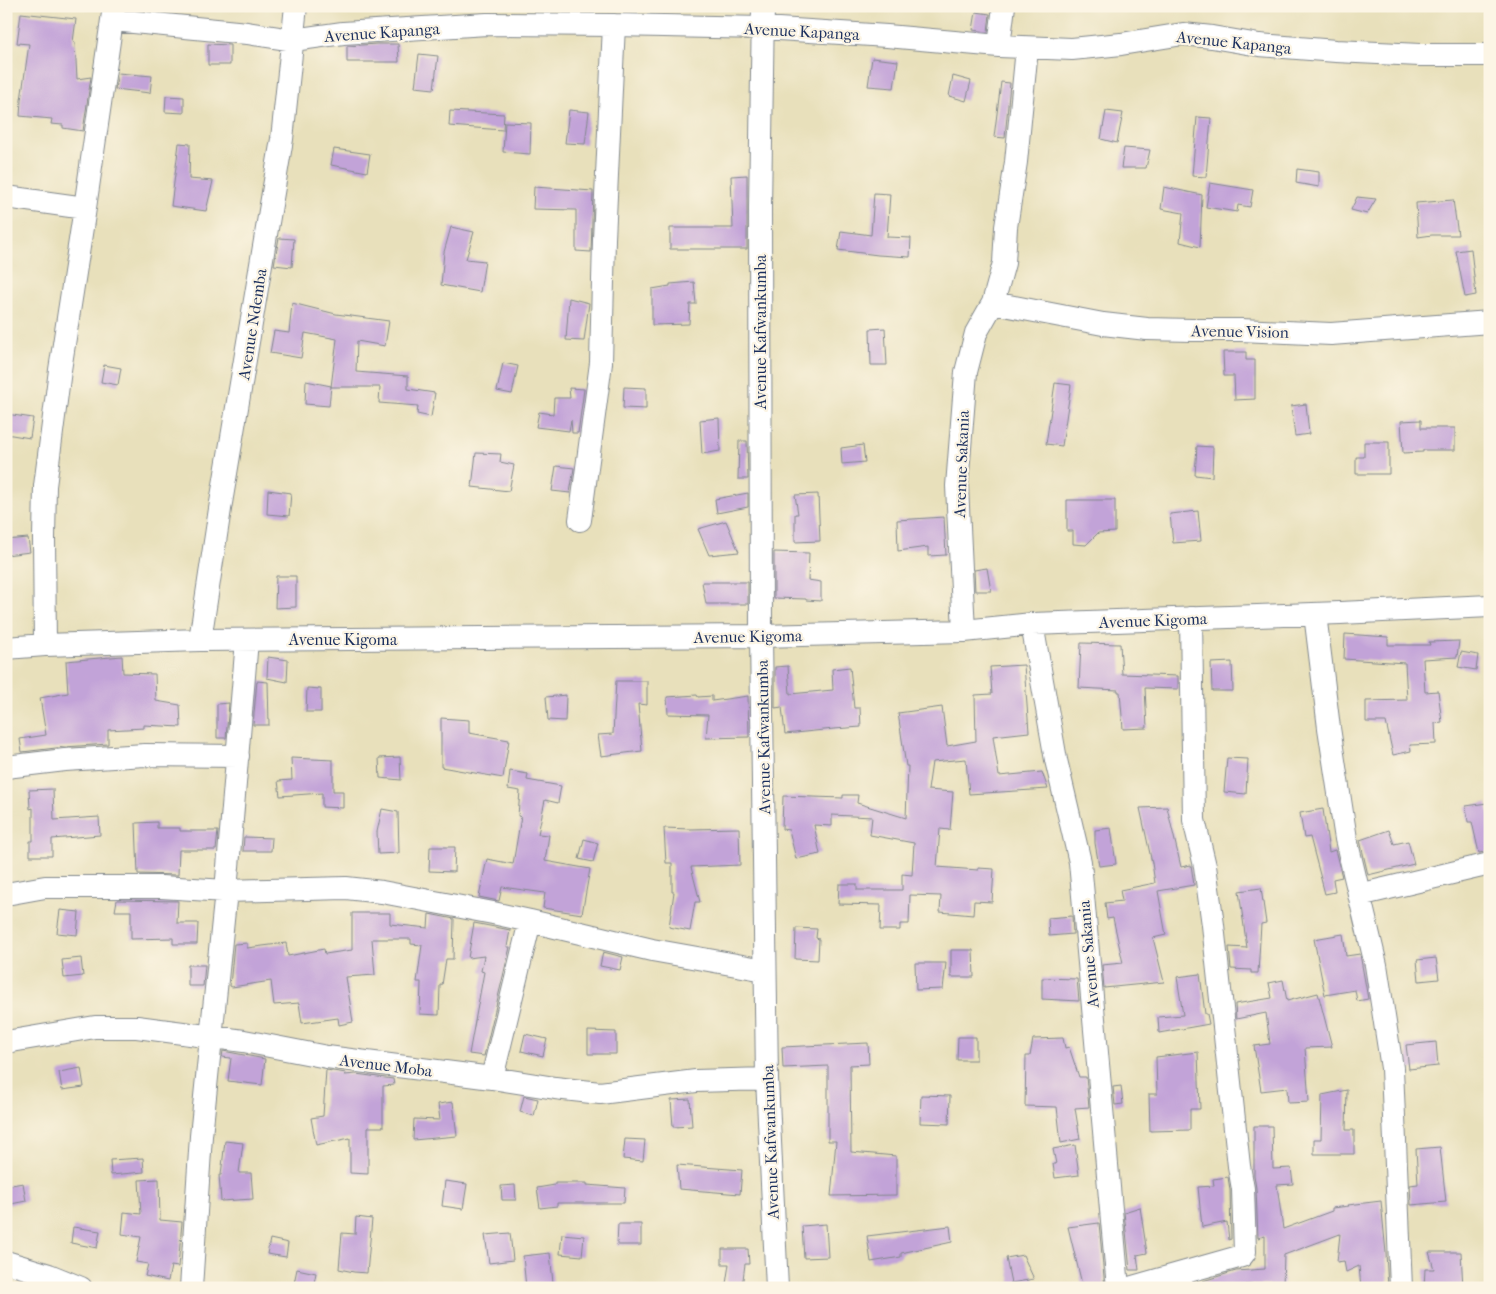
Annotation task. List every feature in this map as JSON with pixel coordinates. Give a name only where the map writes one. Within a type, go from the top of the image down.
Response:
[{"type":"street","name":"Avenue Ndemba","points":[[200,640],[282,139],[296,6]]},
{"type":"street","points":[[999,46],[1004,6]]},
{"type":"street","name":"Avenue Kapanga","points":[[113,13],[293,40],[343,33],[487,24],[519,15],[614,25],[763,17],[887,36],[1027,48],[1072,49],[1183,34],[1259,45],[1326,50],[1420,55],[1490,55]]},
{"type":"street","points":[[45,645],[45,486],[60,370],[86,208],[113,13]]},
{"type":"street","name":"Avenue Kafwankumba","points":[[763,17],[760,208],[761,636],[767,1079],[777,1288]]},
{"type":"street","points":[[580,520],[601,363],[604,239],[614,25]]},
{"type":"street","name":"Avenue Sakania","points":[[964,631],[957,486],[962,408],[966,372],[976,333],[992,303],[1004,263],[1006,227],[1016,162],[1027,48]]},
{"type":"street","points":[[6,197],[86,208]]},
{"type":"street","name":"Avenue Vision","points":[[992,303],[1104,324],[1156,329],[1331,334],[1490,322]]},
{"type":"street","name":"Avenue Kigoma","points":[[6,648],[200,640],[761,636],[964,631],[1032,624],[1490,606]]},
{"type":"street","points":[[1315,614],[1346,839],[1376,965],[1392,1068],[1401,1288]]},
{"type":"street","points":[[1129,1288],[1242,1256],[1245,1252],[1243,1189],[1238,1166],[1213,925],[1205,866],[1194,820],[1191,618]]},
{"type":"street","name":"Avenue Sakania","points":[[1032,624],[1056,760],[1080,862],[1118,1288]]},
{"type":"street","points":[[191,1288],[200,1145],[226,891],[247,640]]},
{"type":"street","points":[[6,766],[145,755],[238,756]]},
{"type":"street","points":[[1359,895],[1490,864]]},
{"type":"street","points":[[6,894],[45,887],[161,888],[226,891],[346,888],[382,892],[493,913],[652,950],[765,970]]},
{"type":"street","points":[[492,1078],[530,921]]},
{"type":"street","name":"Avenue Moba","points":[[6,1042],[95,1027],[137,1027],[244,1041],[328,1057],[600,1093],[696,1081],[767,1079]]},
{"type":"street","points":[[6,1262],[81,1288]]},
{"type":"building","points":[[976,12],[990,14],[988,32],[973,30]]},
{"type":"building","points":[[21,13],[76,19],[73,42],[75,43],[77,79],[91,77],[83,131],[63,128],[63,125],[51,124],[52,119],[20,116],[29,44],[17,43]]},
{"type":"building","points":[[208,44],[230,45],[230,65],[208,65]]},
{"type":"building","points":[[398,44],[399,62],[347,62],[347,46]]},
{"type":"building","points":[[419,54],[438,56],[434,89],[415,87]]},
{"type":"building","points":[[872,58],[898,61],[894,88],[868,86]]},
{"type":"building","points":[[118,73],[152,76],[150,93],[115,89]]},
{"type":"building","points":[[953,76],[971,81],[966,101],[949,96]]},
{"type":"building","points":[[1001,82],[1010,83],[1005,138],[994,137]]},
{"type":"building","points":[[166,96],[184,97],[184,113],[165,112]]},
{"type":"building","points":[[569,110],[589,112],[585,144],[565,143]]},
{"type":"building","points":[[450,111],[504,114],[503,130],[449,126]]},
{"type":"building","points":[[1106,111],[1123,113],[1117,143],[1101,139]]},
{"type":"building","points":[[1197,117],[1211,118],[1206,177],[1192,176]]},
{"type":"building","points":[[505,122],[531,123],[530,154],[503,152]]},
{"type":"building","points":[[179,143],[190,144],[189,179],[213,181],[206,211],[171,206]]},
{"type":"building","points":[[1124,148],[1150,150],[1146,168],[1121,168]]},
{"type":"building","points":[[334,149],[370,154],[367,172],[331,165]]},
{"type":"building","points":[[1297,169],[1319,172],[1319,187],[1296,183]]},
{"type":"building","points":[[747,175],[747,249],[670,249],[670,228],[733,228],[731,176]]},
{"type":"building","points":[[1210,183],[1253,190],[1250,207],[1238,205],[1237,212],[1206,207]]},
{"type":"building","points":[[534,187],[593,191],[591,252],[576,251],[576,210],[533,209]]},
{"type":"building","points":[[1164,187],[1202,195],[1200,247],[1180,242],[1183,213],[1161,209]]},
{"type":"building","points":[[874,193],[890,194],[887,237],[911,238],[910,257],[838,250],[841,231],[871,235]]},
{"type":"building","points":[[1357,197],[1376,199],[1367,214],[1351,210]]},
{"type":"building","points":[[1453,200],[1458,235],[1418,237],[1416,203]]},
{"type":"building","points":[[451,227],[474,232],[466,259],[485,261],[480,292],[441,285],[444,252]]},
{"type":"building","points":[[279,238],[294,239],[292,267],[274,265]]},
{"type":"building","points":[[1471,249],[1476,295],[1465,297],[1456,251]]},
{"type":"building","points":[[694,282],[696,304],[690,304],[689,324],[652,325],[652,289],[670,286],[670,284]]},
{"type":"building","points":[[569,298],[589,303],[584,341],[566,340]]},
{"type":"building","points":[[292,303],[336,314],[389,321],[385,346],[357,341],[356,372],[408,376],[408,389],[435,393],[431,417],[417,414],[418,406],[379,403],[380,387],[331,387],[337,339],[305,333],[301,358],[270,353],[274,331],[289,333]]},
{"type":"building","points":[[885,328],[887,365],[871,365],[870,329]]},
{"type":"building","points":[[1223,352],[1246,352],[1246,360],[1255,360],[1255,399],[1235,400],[1234,376],[1224,376]]},
{"type":"building","points":[[503,363],[518,366],[512,394],[497,391]]},
{"type":"building","points":[[104,365],[121,368],[118,385],[101,382]]},
{"type":"building","points":[[306,381],[331,386],[329,406],[305,404]]},
{"type":"building","points":[[1055,383],[1071,385],[1062,446],[1046,444]]},
{"type":"building","points":[[624,387],[646,388],[646,409],[623,408]]},
{"type":"building","points":[[569,388],[584,389],[578,433],[572,433],[571,420],[569,431],[536,427],[539,412],[553,414],[554,398],[570,398]]},
{"type":"building","points":[[1306,404],[1309,434],[1295,436],[1291,406]]},
{"type":"building","points":[[6,414],[33,418],[30,438],[6,434]]},
{"type":"building","points":[[719,418],[720,451],[702,454],[700,420]]},
{"type":"building","points":[[1421,420],[1421,428],[1455,428],[1455,450],[1423,450],[1423,452],[1403,453],[1401,421]]},
{"type":"building","points":[[739,441],[747,441],[748,479],[738,479]]},
{"type":"building","points":[[1364,442],[1389,442],[1389,474],[1356,474],[1356,457],[1364,457]]},
{"type":"building","points":[[863,445],[865,462],[842,464],[841,448]]},
{"type":"building","points":[[1197,446],[1213,447],[1212,477],[1195,475]]},
{"type":"building","points":[[476,453],[501,454],[500,462],[514,465],[509,491],[472,487]]},
{"type":"building","points":[[556,466],[574,468],[570,493],[552,491]]},
{"type":"building","points":[[268,490],[291,493],[289,516],[267,514]]},
{"type":"building","points":[[748,493],[748,507],[717,513],[715,499]]},
{"type":"building","points":[[818,494],[820,541],[795,542],[795,514],[798,514],[795,495]]},
{"type":"building","points":[[1067,500],[1115,500],[1115,532],[1098,533],[1086,545],[1073,544],[1073,531],[1067,531]]},
{"type":"building","points":[[1198,511],[1201,541],[1173,543],[1170,514]]},
{"type":"building","points":[[944,517],[946,555],[928,556],[928,547],[898,551],[897,520]]},
{"type":"building","points":[[726,521],[739,552],[709,555],[698,529]]},
{"type":"building","points":[[28,538],[30,552],[6,555],[6,540]]},
{"type":"building","points":[[774,552],[809,553],[808,580],[821,582],[821,601],[774,598]]},
{"type":"building","points":[[987,568],[991,591],[975,591],[974,570]]},
{"type":"building","points":[[276,576],[296,576],[296,607],[275,608]]},
{"type":"building","points":[[702,582],[748,582],[748,604],[706,604]]},
{"type":"building","points":[[1345,634],[1388,637],[1388,645],[1430,645],[1429,642],[1459,641],[1457,657],[1423,659],[1425,692],[1438,691],[1442,722],[1435,723],[1436,744],[1410,745],[1411,751],[1393,755],[1386,722],[1366,722],[1366,701],[1407,700],[1405,663],[1344,659]]},
{"type":"building","points":[[1081,643],[1120,644],[1122,674],[1178,676],[1178,689],[1145,688],[1147,728],[1123,729],[1120,692],[1118,690],[1079,688]]},
{"type":"building","points":[[1461,652],[1478,655],[1476,670],[1458,667]]},
{"type":"building","points":[[122,656],[123,673],[155,674],[156,701],[180,705],[181,727],[144,725],[144,728],[108,730],[108,744],[22,752],[20,739],[46,735],[40,698],[68,693],[66,661]]},
{"type":"building","points":[[268,657],[288,660],[287,682],[267,678]]},
{"type":"building","points":[[1232,662],[1233,691],[1212,691],[1211,663]]},
{"type":"building","points":[[1024,665],[1029,732],[993,736],[999,776],[1042,772],[1048,789],[969,794],[966,759],[932,762],[928,790],[953,792],[950,830],[940,829],[937,867],[978,870],[978,868],[994,869],[992,902],[974,901],[973,915],[940,912],[941,896],[910,895],[909,924],[900,924],[900,930],[880,930],[881,905],[838,904],[839,884],[857,884],[857,890],[902,890],[902,874],[912,875],[914,843],[870,835],[872,817],[832,815],[832,826],[814,825],[820,854],[796,859],[789,830],[782,829],[783,796],[843,798],[843,795],[858,795],[857,803],[906,818],[908,766],[906,766],[898,713],[942,707],[947,746],[976,741],[975,695],[992,694],[990,667]]},
{"type":"building","points":[[788,666],[790,694],[833,690],[832,669],[850,667],[854,708],[860,708],[861,727],[785,734],[782,707],[775,708],[775,667]]},
{"type":"building","points":[[257,681],[268,682],[269,725],[253,725]]},
{"type":"building","points":[[616,681],[647,681],[647,705],[638,704],[642,751],[601,756],[598,735],[613,734]]},
{"type":"building","points":[[307,688],[321,689],[321,712],[306,712]]},
{"type":"building","points":[[566,695],[565,721],[548,720],[546,697]]},
{"type":"building","points":[[697,695],[698,697],[712,696],[712,701],[748,696],[749,737],[706,738],[708,715],[668,714],[667,697]]},
{"type":"building","points":[[229,703],[226,738],[217,738],[217,704]]},
{"type":"building","points":[[441,718],[469,720],[469,733],[509,740],[503,778],[441,767]]},
{"type":"building","points":[[400,757],[401,780],[380,778],[379,758]]},
{"type":"building","points":[[291,758],[333,760],[333,791],[343,791],[343,808],[322,807],[322,793],[280,796],[278,781],[292,780]]},
{"type":"building","points":[[1227,758],[1248,759],[1246,794],[1224,792]]},
{"type":"building","points":[[510,771],[528,774],[527,780],[561,786],[558,803],[545,800],[538,834],[549,835],[545,861],[590,869],[582,914],[543,908],[545,893],[502,887],[499,901],[479,897],[487,859],[513,864],[521,817],[518,816],[520,791],[508,789]]},
{"type":"building","points":[[53,789],[54,820],[99,817],[100,835],[52,839],[52,856],[30,856],[30,841],[33,841],[33,808],[30,809],[29,790]]},
{"type":"building","points":[[1487,803],[1490,818],[1490,851],[1479,853],[1472,822],[1468,822],[1466,806]]},
{"type":"building","points":[[1167,807],[1181,867],[1191,865],[1194,885],[1158,891],[1166,935],[1153,938],[1164,982],[1104,988],[1102,965],[1123,963],[1113,918],[1107,919],[1105,903],[1122,901],[1120,890],[1155,883],[1140,808]]},
{"type":"building","points":[[382,809],[398,812],[399,853],[378,854],[377,832]]},
{"type":"building","points":[[1323,809],[1329,852],[1335,850],[1342,877],[1333,879],[1335,892],[1325,894],[1310,837],[1304,838],[1300,813]]},
{"type":"building","points":[[157,822],[157,828],[180,828],[180,831],[218,831],[216,850],[179,850],[178,875],[138,874],[136,823]]},
{"type":"building","points":[[664,828],[739,828],[740,865],[691,867],[700,902],[695,902],[690,931],[669,927],[674,892],[672,892],[672,863],[666,863]]},
{"type":"building","points":[[1111,828],[1116,864],[1099,866],[1095,830]]},
{"type":"building","points":[[1389,830],[1394,844],[1408,841],[1414,864],[1368,875],[1360,840]]},
{"type":"building","points":[[244,837],[272,838],[271,851],[243,851]]},
{"type":"building","points":[[584,839],[598,843],[593,862],[579,859]]},
{"type":"building","points":[[430,847],[455,847],[454,872],[429,871]]},
{"type":"building","points":[[1261,888],[1266,923],[1261,924],[1258,973],[1251,973],[1251,970],[1231,969],[1229,947],[1247,948],[1239,891]]},
{"type":"building","points":[[117,900],[178,901],[177,923],[198,923],[197,944],[173,944],[173,938],[131,939],[131,911],[115,911]]},
{"type":"building","points":[[60,910],[79,912],[77,935],[57,933]]},
{"type":"building","points":[[352,913],[390,913],[390,924],[428,928],[429,914],[454,919],[453,959],[446,959],[442,985],[440,985],[439,1015],[420,1014],[421,982],[417,982],[422,945],[411,944],[411,939],[372,939],[375,975],[346,977],[353,1022],[339,1025],[338,1018],[302,1023],[299,1003],[274,1005],[271,981],[230,986],[234,944],[247,943],[247,948],[286,943],[288,956],[324,949],[325,954],[352,950]]},
{"type":"building","points":[[1072,916],[1073,934],[1049,936],[1048,918]]},
{"type":"building","points":[[474,923],[510,930],[507,947],[510,947],[484,1056],[469,1054],[484,972],[481,971],[484,956],[468,958]]},
{"type":"building","points":[[796,928],[817,929],[816,938],[819,939],[818,960],[795,959]]},
{"type":"building","points":[[1343,934],[1346,956],[1360,954],[1368,999],[1357,1001],[1355,990],[1325,995],[1314,939]]},
{"type":"building","points":[[951,950],[973,950],[974,977],[951,977]]},
{"type":"building","points":[[603,952],[623,957],[620,970],[600,966]]},
{"type":"building","points":[[81,958],[83,976],[64,978],[62,960]]},
{"type":"building","points":[[1436,958],[1439,979],[1419,981],[1417,960]]},
{"type":"building","points":[[915,963],[946,963],[943,989],[916,990]]},
{"type":"building","points":[[188,965],[205,965],[203,986],[188,986]]},
{"type":"building","points":[[1200,974],[1205,1014],[1207,1014],[1209,1024],[1159,1033],[1158,1017],[1183,1015],[1177,977]]},
{"type":"building","points":[[1042,978],[1077,979],[1079,1001],[1042,999]]},
{"type":"building","points":[[1283,980],[1287,1001],[1318,993],[1332,1047],[1305,1048],[1309,1102],[1288,1103],[1287,1088],[1261,1091],[1254,1046],[1270,1044],[1266,1013],[1236,1019],[1235,1004],[1272,998],[1269,983]]},
{"type":"building","points":[[588,1031],[616,1032],[616,1054],[588,1054]]},
{"type":"building","points":[[525,1034],[547,1039],[543,1056],[521,1051]]},
{"type":"building","points":[[958,1037],[976,1037],[976,1060],[957,1060]]},
{"type":"building","points":[[1063,1038],[1065,1048],[1069,1047],[1079,1077],[1086,1077],[1089,1107],[1075,1108],[1080,1139],[1061,1143],[1057,1107],[1025,1106],[1026,1056],[1030,1056],[1033,1039]]},
{"type":"building","points":[[1436,1042],[1438,1066],[1409,1069],[1406,1045]]},
{"type":"building","points":[[868,1043],[869,1064],[850,1065],[851,1152],[896,1156],[896,1195],[831,1196],[836,1141],[828,1141],[828,1066],[783,1068],[782,1047]]},
{"type":"building","points":[[223,1051],[265,1059],[262,1085],[228,1081],[231,1058],[222,1057]]},
{"type":"building","points":[[1198,1052],[1200,1109],[1190,1109],[1190,1130],[1150,1131],[1149,1094],[1157,1094],[1156,1057]]},
{"type":"building","points":[[81,1068],[84,1087],[62,1090],[59,1072]]},
{"type":"building","points":[[326,1070],[346,1073],[345,1075],[356,1074],[393,1079],[394,1085],[383,1086],[383,1127],[368,1127],[368,1174],[350,1173],[350,1138],[316,1145],[311,1118],[323,1116]]},
{"type":"building","points":[[1121,1086],[1123,1104],[1115,1105],[1113,1087]]},
{"type":"building","points":[[1347,1090],[1346,1130],[1354,1130],[1354,1154],[1314,1154],[1314,1139],[1321,1139],[1322,1095]]},
{"type":"building","points":[[921,1095],[950,1096],[949,1124],[920,1123]]},
{"type":"building","points":[[524,1096],[538,1099],[534,1116],[520,1112]]},
{"type":"building","points":[[690,1099],[692,1126],[673,1127],[671,1100]]},
{"type":"building","points":[[453,1102],[457,1136],[413,1140],[414,1119],[440,1120],[438,1104]]},
{"type":"building","points":[[1254,1126],[1272,1126],[1273,1169],[1291,1168],[1293,1184],[1277,1185],[1283,1229],[1332,1211],[1332,1208],[1381,1201],[1388,1288],[1361,1288],[1359,1266],[1346,1272],[1344,1261],[1337,1262],[1340,1234],[1284,1255],[1283,1286],[1246,1285],[1246,1288],[1218,1288],[1218,1285],[1203,1284],[1203,1281],[1236,1271],[1265,1269],[1265,1236],[1258,1238],[1254,1175]]},
{"type":"building","points":[[625,1139],[645,1140],[643,1161],[623,1159]]},
{"type":"building","points":[[225,1141],[243,1143],[239,1173],[251,1173],[253,1199],[221,1201],[219,1175],[221,1175]]},
{"type":"building","points":[[1075,1145],[1079,1175],[1055,1178],[1053,1164],[1056,1164],[1053,1149]]},
{"type":"building","points":[[1440,1147],[1446,1202],[1411,1205],[1410,1185],[1418,1184],[1416,1149]]},
{"type":"building","points":[[143,1158],[144,1172],[111,1175],[110,1160]]},
{"type":"building","points":[[677,1165],[742,1170],[740,1194],[679,1189]]},
{"type":"building","points":[[1228,1177],[1231,1239],[1229,1240],[1227,1222],[1202,1227],[1198,1187],[1214,1186],[1213,1179]]},
{"type":"building","points":[[159,1179],[160,1220],[182,1222],[178,1267],[171,1266],[168,1281],[145,1276],[148,1264],[136,1262],[141,1237],[122,1234],[124,1212],[141,1214],[139,1180]]},
{"type":"building","points":[[445,1181],[467,1184],[463,1209],[442,1206]]},
{"type":"building","points":[[23,1183],[26,1201],[6,1205],[6,1186]]},
{"type":"building","points":[[555,1183],[587,1183],[587,1185],[625,1188],[624,1203],[557,1203],[557,1206],[540,1208],[537,1188],[555,1185]]},
{"type":"building","points":[[515,1185],[516,1200],[502,1200],[501,1186]]},
{"type":"building","points":[[1140,1207],[1147,1253],[1137,1255],[1139,1270],[1130,1270],[1124,1212]]},
{"type":"building","points":[[356,1217],[372,1219],[367,1273],[339,1269],[342,1233],[355,1234]]},
{"type":"building","points":[[1099,1223],[1105,1288],[1083,1288],[1068,1227]]},
{"type":"building","points":[[618,1224],[641,1224],[641,1245],[617,1245]]},
{"type":"building","points":[[826,1224],[828,1257],[804,1258],[802,1226]]},
{"type":"building","points":[[950,1226],[952,1242],[901,1253],[901,1257],[871,1262],[867,1236]]},
{"type":"building","points":[[73,1227],[100,1231],[97,1248],[71,1243]]},
{"type":"building","points":[[510,1233],[513,1260],[489,1263],[485,1235]]},
{"type":"building","points":[[562,1234],[584,1236],[582,1256],[560,1254]]},
{"type":"building","points":[[270,1239],[288,1243],[286,1257],[267,1254]]},
{"type":"building","points":[[722,1249],[748,1249],[749,1264],[745,1264],[742,1287],[726,1284],[729,1264],[722,1264]]},
{"type":"building","points":[[1429,1252],[1461,1252],[1463,1288],[1424,1288],[1425,1269],[1434,1269]]},
{"type":"building","points":[[550,1253],[553,1283],[541,1285],[541,1288],[526,1288],[523,1256]]},
{"type":"building","points":[[1023,1255],[1034,1279],[1011,1283],[1006,1258]]},
{"type":"building","points":[[297,1269],[316,1273],[313,1288],[293,1288]]}]
